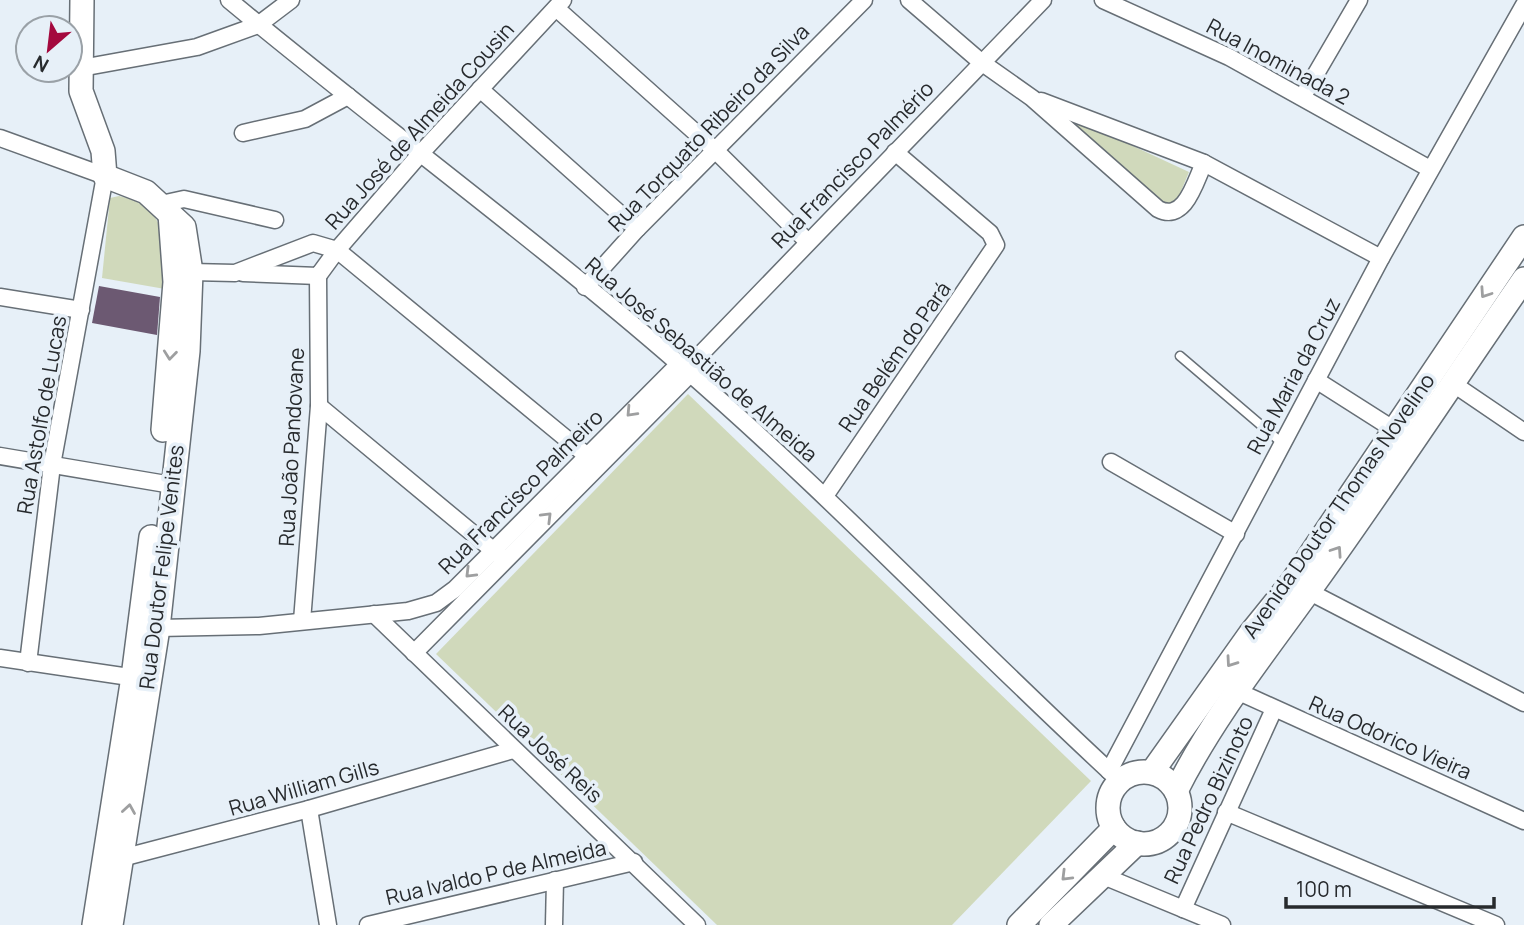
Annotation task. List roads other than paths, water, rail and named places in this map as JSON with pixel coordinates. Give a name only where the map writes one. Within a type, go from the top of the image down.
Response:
[{"type":"main road","points":[[82,84],[103,151],[105,176]]},
{"type":"main road","name":"Rua Doutor Felipe Venites","points":[[105,176],[134,186],[166,209],[184,227],[191,272],[188,351],[165,483],[141,678],[113,861],[111,925]]},
{"type":"main road","name":"Rua Doutor Felipe Venites","points":[[141,678],[158,628],[174,304],[166,209]]},
{"type":"main road","name":"Avenida Doutor Thomas Novelino","points":[[1177,791],[1196,753],[1239,692],[1393,429],[1524,237]]},
{"type":"main road","name":"Avenida Doutor Thomas Novelino","points":[[1152,772],[1250,634],[1300,587],[1452,383],[1524,279]]},
{"type":"main road","points":[[1052,925],[1137,843],[1160,841],[1170,834],[1180,814],[1177,791],[1162,776],[1152,772],[1114,776],[1108,808],[1114,828],[1137,843]]},
{"type":"main road","points":[[1019,925],[1114,828]]},
{"type":"main road","name":"Rua Doutor Felipe Venites","points":[[94,925],[113,861]]},
{"type":"street","name":"Rua José Sebastião de Almeida","points":[[229,0],[688,367],[825,496],[1074,742],[1114,776]]},
{"type":"street","points":[[84,67],[197,47],[258,24],[291,0]]},
{"type":"street","name":"Rua Torquato Ribeiro da Silva","points":[[585,287],[637,229],[864,0]]},
{"type":"street","points":[[909,0],[981,62],[1032,98],[1165,213],[1178,211],[1185,203],[1204,163]]},
{"type":"street","name":"Rua Francisco Palmério","points":[[688,367],[1043,0]]},
{"type":"street","name":"Rua Inominada 2","points":[[1103,0],[1229,57],[1430,169]]},
{"type":"street","points":[[1303,96],[1359,0]]},
{"type":"street","points":[[559,4],[715,150],[808,242]]},
{"type":"street","name":"Rua José de Almeida Cousin","points":[[191,272],[318,276],[337,250],[421,153],[559,4]]},
{"type":"street","name":"Rua Maria da Cruz","points":[[1114,776],[1282,443],[1430,169],[1524,5]]},
{"type":"street","points":[[480,89],[637,229]]},
{"type":"street","points":[[243,133],[305,119],[348,96]]},
{"type":"street","points":[[1032,98],[1204,163],[1381,258]]},
{"type":"street","points":[[0,138],[105,176]]},
{"type":"street","name":"Rua Belém do Pará","points":[[825,496],[994,251],[995,239],[895,152]]},
{"type":"street","name":"Rua Astolfo de Lucas","points":[[28,663],[52,465],[105,176]]},
{"type":"street","points":[[166,209],[184,199],[275,220]]},
{"type":"street","name":"Rua José de Almeida Cousin","points":[[235,273],[313,243],[337,250]]},
{"type":"street","points":[[337,250],[593,461]]},
{"type":"street","name":"Rua João Pandovane","points":[[302,621],[318,406],[318,276]]},
{"type":"street","points":[[0,297],[81,310]]},
{"type":"street","name":"Rua Francisco Palmeiro","points":[[414,653],[448,618],[499,555],[688,367]]},
{"type":"street","points":[[1316,380],[1393,429]]},
{"type":"street","points":[[1452,383],[1524,432]]},
{"type":"street","points":[[318,406],[499,555]]},
{"type":"street","points":[[0,456],[165,483]]},
{"type":"street","points":[[1111,462],[1236,534]]},
{"type":"street","name":"Rua Francisco Palmeiro","points":[[158,628],[247,626],[374,614],[436,603],[499,555]]},
{"type":"street","points":[[1300,587],[1524,703]]},
{"type":"street","points":[[436,603],[448,618]]},
{"type":"street","name":"Rua José Reis","points":[[374,614],[513,750],[634,862],[696,925]]},
{"type":"street","points":[[0,658],[141,678]]},
{"type":"street","name":"Rua Odorico Vieira","points":[[1239,692],[1524,821]]},
{"type":"street","name":"Rua Pedro Bizinoto","points":[[1183,909],[1274,709]]},
{"type":"street","name":"Rua William Gills","points":[[113,861],[309,809],[513,750]]},
{"type":"street","points":[[309,809],[328,925]]},
{"type":"street","points":[[1226,812],[1496,925]]},
{"type":"street","name":"Rua Ivaldo P de Almeida","points":[[368,925],[634,862]]},
{"type":"street","points":[[1101,875],[1220,925]]},
{"type":"street","points":[[554,925],[555,880]]},
{"type":"lane","points":[[1180,356],[1282,443]]}]
